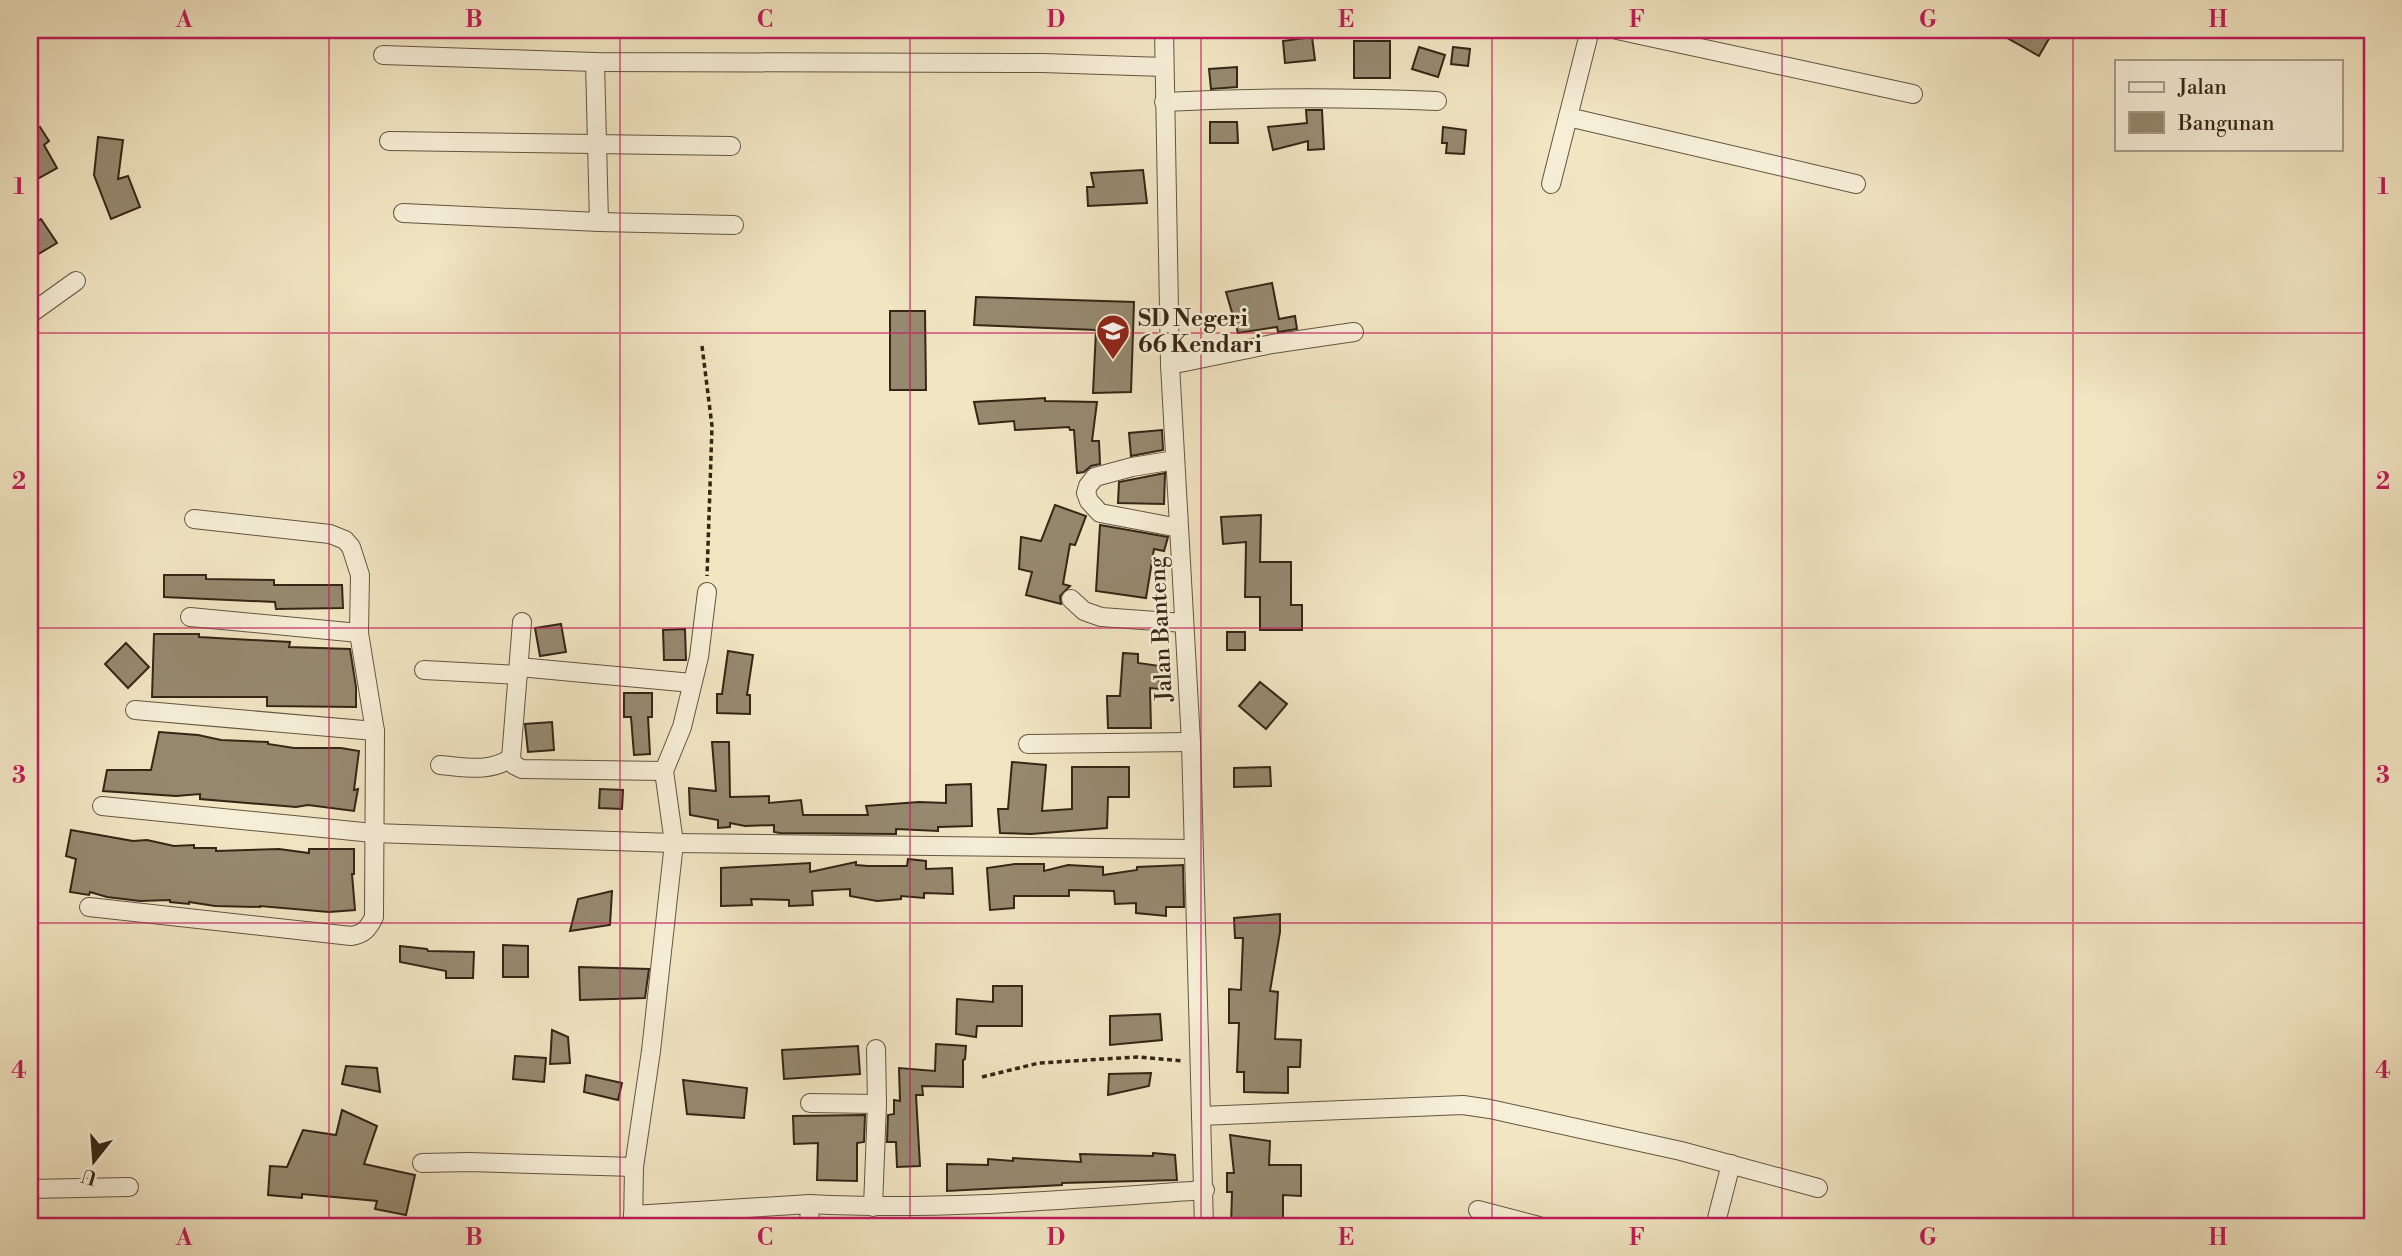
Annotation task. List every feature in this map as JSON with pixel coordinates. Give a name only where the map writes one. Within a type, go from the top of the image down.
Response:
[{"type":"street","name":"Jalan Banteng","points":[[1164,30],[1170,365],[1191,742],[1205,1226]]},
{"type":"street","points":[[1551,184],[1590,30]]},
{"type":"street","points":[[1617,30],[1913,94]]},
{"type":"street","points":[[383,55],[595,62],[1042,63],[1164,67]]},
{"type":"street","points":[[595,62],[599,222]]},
{"type":"street","points":[[1164,102],[1256,97],[1437,101]]},
{"type":"street","points":[[1568,117],[1856,184]]},
{"type":"street","points":[[389,141],[730,146]]},
{"type":"street","points":[[403,213],[734,225]]},
{"type":"street","points":[[30,314],[76,281]]},
{"type":"street","points":[[1170,365],[1272,344],[1354,332]]},
{"type":"street","points":[[1175,460],[1132,467],[1096,477],[1086,492],[1094,509],[1100,513],[1179,528]]},
{"type":"street","points":[[89,908],[351,936],[359,935],[368,929],[373,917],[375,730],[359,633],[360,575],[351,547],[345,540],[330,534],[194,519]]},
{"type":"street","points":[[707,592],[699,657],[682,727],[664,771],[674,843],[634,1167],[633,1221],[810,1204],[873,1207],[976,1205],[1205,1190]]},
{"type":"street","points":[[1071,599],[1084,611],[1101,617],[1184,623]]},
{"type":"street","points":[[190,617],[359,633]]},
{"type":"street","points":[[522,622],[510,758],[514,765],[522,769],[664,771]]},
{"type":"street","points":[[424,670],[519,671],[692,683]]},
{"type":"street","points":[[135,710],[375,730]]},
{"type":"street","points":[[1028,744],[1191,742]]},
{"type":"street","points":[[440,765],[485,769],[498,767],[510,758]]},
{"type":"street","points":[[102,806],[373,833],[674,843],[1192,849]]},
{"type":"street","points":[[873,1207],[876,1049]]},
{"type":"street","points":[[810,1103],[877,1104]]},
{"type":"street","points":[[1201,1116],[1462,1105],[1504,1112],[1731,1164],[1818,1188]]},
{"type":"street","points":[[422,1163],[634,1167]]},
{"type":"street","points":[[1716,1226],[1731,1164]]},
{"type":"street","points":[[30,1189],[129,1187]]},
{"type":"street","points":[[809,1226],[810,1204]]},
{"type":"street","points":[[1478,1210],[1539,1226]]},
{"type":"path","points":[[702,346],[712,426],[708,487],[707,592]]},
{"type":"path","points":[[982,1077],[1040,1063],[1138,1057],[1199,1062]]},
{"type":"building","points":[[1993,30],[2054,30],[2039,56]]},
{"type":"building","points":[[1312,37],[1315,60],[1285,63],[1283,41]]},
{"type":"building","points":[[1354,41],[1390,41],[1390,78],[1354,78]]},
{"type":"building","points":[[1419,47],[1445,55],[1438,77],[1412,69]]},
{"type":"building","points":[[1453,47],[1470,49],[1468,66],[1451,64]]},
{"type":"building","points":[[1237,67],[1237,87],[1211,89],[1209,69]]},
{"type":"building","points":[[1306,110],[1322,110],[1324,149],[1308,150],[1308,141],[1273,150],[1268,127],[1307,123]]},
{"type":"building","points":[[30,120],[35,130],[40,127],[49,141],[44,145],[57,168],[30,183]]},
{"type":"building","points":[[1210,122],[1237,122],[1238,143],[1210,143]]},
{"type":"building","points":[[1443,127],[1466,130],[1464,154],[1446,153],[1447,143],[1442,143]]},
{"type":"building","points":[[98,137],[123,140],[118,179],[128,176],[140,207],[111,219],[94,175]]},
{"type":"building","points":[[1143,170],[1147,203],[1088,206],[1087,187],[1094,187],[1091,173]]},
{"type":"building","points":[[41,219],[57,243],[35,256],[30,247],[30,226]]},
{"type":"building","points":[[1272,283],[1279,319],[1295,316],[1297,329],[1278,332],[1277,327],[1238,333],[1226,292]]},
{"type":"building","points":[[976,297],[1134,302],[1131,392],[1093,393],[1096,330],[974,325]]},
{"type":"building","points":[[890,311],[925,311],[926,390],[890,390]]},
{"type":"building","points":[[1045,398],[1045,401],[1097,402],[1092,441],[1099,441],[1100,464],[1077,473],[1074,430],[1069,427],[1015,430],[1014,421],[979,424],[974,402]]},
{"type":"building","points":[[1162,430],[1163,450],[1131,456],[1129,433]]},
{"type":"building","points":[[1165,473],[1164,504],[1118,503],[1119,482]]},
{"type":"building","points":[[1055,505],[1086,516],[1075,545],[1070,544],[1063,584],[1070,586],[1060,596],[1061,604],[1026,595],[1032,572],[1019,569],[1021,537],[1041,541]]},
{"type":"building","points":[[1261,515],[1260,562],[1291,562],[1291,605],[1302,605],[1302,630],[1260,630],[1260,597],[1245,597],[1246,542],[1223,544],[1221,517]]},
{"type":"building","points":[[1100,525],[1168,537],[1164,551],[1154,549],[1146,598],[1096,591]]},
{"type":"building","points":[[164,575],[274,580],[274,585],[342,585],[343,608],[276,609],[275,602],[164,597]]},
{"type":"building","points":[[561,624],[566,652],[540,656],[535,628]]},
{"type":"building","points":[[685,629],[686,660],[664,660],[663,630]]},
{"type":"building","points":[[1227,632],[1245,632],[1245,650],[1227,650]]},
{"type":"building","points":[[154,634],[199,634],[199,637],[290,642],[289,647],[350,649],[356,707],[267,706],[267,697],[152,697]]},
{"type":"building","points":[[126,643],[149,667],[128,688],[105,664]]},
{"type":"building","points":[[728,651],[753,655],[747,695],[750,695],[750,714],[717,713],[717,694],[722,694]]},
{"type":"building","points":[[1123,653],[1138,654],[1138,663],[1160,666],[1159,689],[1150,688],[1151,728],[1108,728],[1107,696],[1120,696]]},
{"type":"building","points":[[1260,682],[1287,704],[1266,729],[1239,706]]},
{"type":"building","points":[[624,693],[652,693],[652,717],[648,717],[650,754],[634,755],[631,717],[624,717]]},
{"type":"building","points":[[552,722],[554,750],[528,752],[525,724]]},
{"type":"building","points":[[159,732],[221,740],[268,742],[294,748],[341,748],[359,751],[354,790],[358,789],[354,811],[308,805],[296,807],[200,799],[200,794],[176,796],[103,791],[107,770],[151,770]]},
{"type":"building","points":[[712,742],[729,742],[730,797],[769,796],[769,803],[801,800],[803,815],[868,815],[866,806],[946,803],[946,785],[971,784],[972,826],[938,827],[938,831],[896,829],[896,834],[780,833],[774,832],[774,825],[745,826],[730,823],[730,827],[718,828],[718,820],[690,815],[689,788],[716,791]]},
{"type":"building","points":[[1012,762],[1046,765],[1042,811],[1072,809],[1072,767],[1129,767],[1129,797],[1108,797],[1107,828],[1031,834],[1000,833],[998,809],[1008,809]]},
{"type":"building","points":[[1270,767],[1271,786],[1234,787],[1234,768]]},
{"type":"building","points":[[600,789],[623,790],[622,809],[599,808]]},
{"type":"building","points":[[71,830],[133,841],[147,840],[174,846],[216,848],[216,851],[279,849],[309,853],[309,849],[354,849],[352,874],[355,910],[329,912],[260,906],[215,906],[170,900],[140,901],[90,892],[89,895],[70,892],[76,859],[66,856]]},
{"type":"building","points":[[908,859],[926,861],[926,869],[952,868],[953,894],[924,893],[924,898],[901,896],[901,899],[877,901],[850,896],[850,889],[812,891],[813,905],[789,906],[789,900],[751,899],[752,905],[721,906],[721,868],[810,863],[810,872],[856,862],[856,865],[868,866],[907,866]]},
{"type":"building","points":[[1044,864],[1044,871],[1068,865],[1103,867],[1103,875],[1137,870],[1137,867],[1183,865],[1184,907],[1166,907],[1166,916],[1136,913],[1136,903],[1115,904],[1114,891],[1069,890],[1069,896],[1014,896],[1014,908],[990,910],[987,868]]},
{"type":"building","points":[[612,891],[610,925],[570,931],[578,899]]},
{"type":"building","points":[[1280,914],[1280,932],[1270,991],[1278,992],[1275,1039],[1301,1040],[1300,1067],[1288,1067],[1288,1093],[1244,1092],[1244,1072],[1237,1072],[1239,1023],[1229,1023],[1229,989],[1241,990],[1243,938],[1235,938],[1234,918]]},
{"type":"building","points":[[503,945],[528,946],[528,977],[503,977]]},
{"type":"building","points":[[400,946],[428,951],[474,952],[473,978],[446,978],[446,971],[400,962]]},
{"type":"building","points":[[579,967],[649,969],[645,998],[580,1000]]},
{"type":"building","points":[[993,986],[1022,986],[1022,1026],[977,1026],[976,1037],[956,1034],[957,999],[993,1002]]},
{"type":"building","points":[[1160,1014],[1162,1040],[1110,1045],[1110,1016]]},
{"type":"building","points":[[552,1030],[568,1037],[570,1063],[550,1064]]},
{"type":"building","points":[[936,1044],[966,1046],[963,1087],[922,1086],[923,1095],[916,1095],[920,1166],[897,1167],[896,1142],[887,1142],[888,1115],[894,1114],[894,1100],[900,1101],[899,1068],[935,1071]]},
{"type":"building","points":[[858,1046],[860,1074],[784,1079],[782,1050]]},
{"type":"building","points":[[515,1056],[546,1058],[544,1082],[513,1079]]},
{"type":"building","points":[[346,1066],[377,1068],[380,1092],[342,1084]]},
{"type":"building","points":[[1151,1073],[1149,1086],[1108,1095],[1109,1074]]},
{"type":"building","points":[[586,1075],[622,1083],[618,1100],[584,1092]]},
{"type":"building","points":[[683,1080],[747,1088],[744,1118],[687,1114]]},
{"type":"building","points":[[342,1110],[377,1126],[364,1164],[415,1175],[406,1215],[375,1209],[377,1201],[302,1194],[302,1198],[268,1195],[270,1166],[287,1167],[303,1130],[336,1135]]},
{"type":"building","points":[[865,1115],[864,1142],[857,1143],[857,1181],[817,1180],[818,1143],[794,1144],[793,1116]]},
{"type":"building","points":[[1230,1135],[1270,1141],[1269,1165],[1301,1165],[1301,1196],[1283,1195],[1283,1226],[1231,1226],[1232,1192],[1227,1192],[1227,1173],[1234,1173]]},
{"type":"building","points":[[1153,1153],[1175,1155],[1177,1180],[1062,1183],[947,1191],[947,1164],[988,1165],[988,1159],[1013,1161],[1013,1158],[1081,1162],[1080,1154],[1153,1156]]},
{"type":"place","name":"SD Negeri 66 Kendari","points":[[1113,361]]}]
